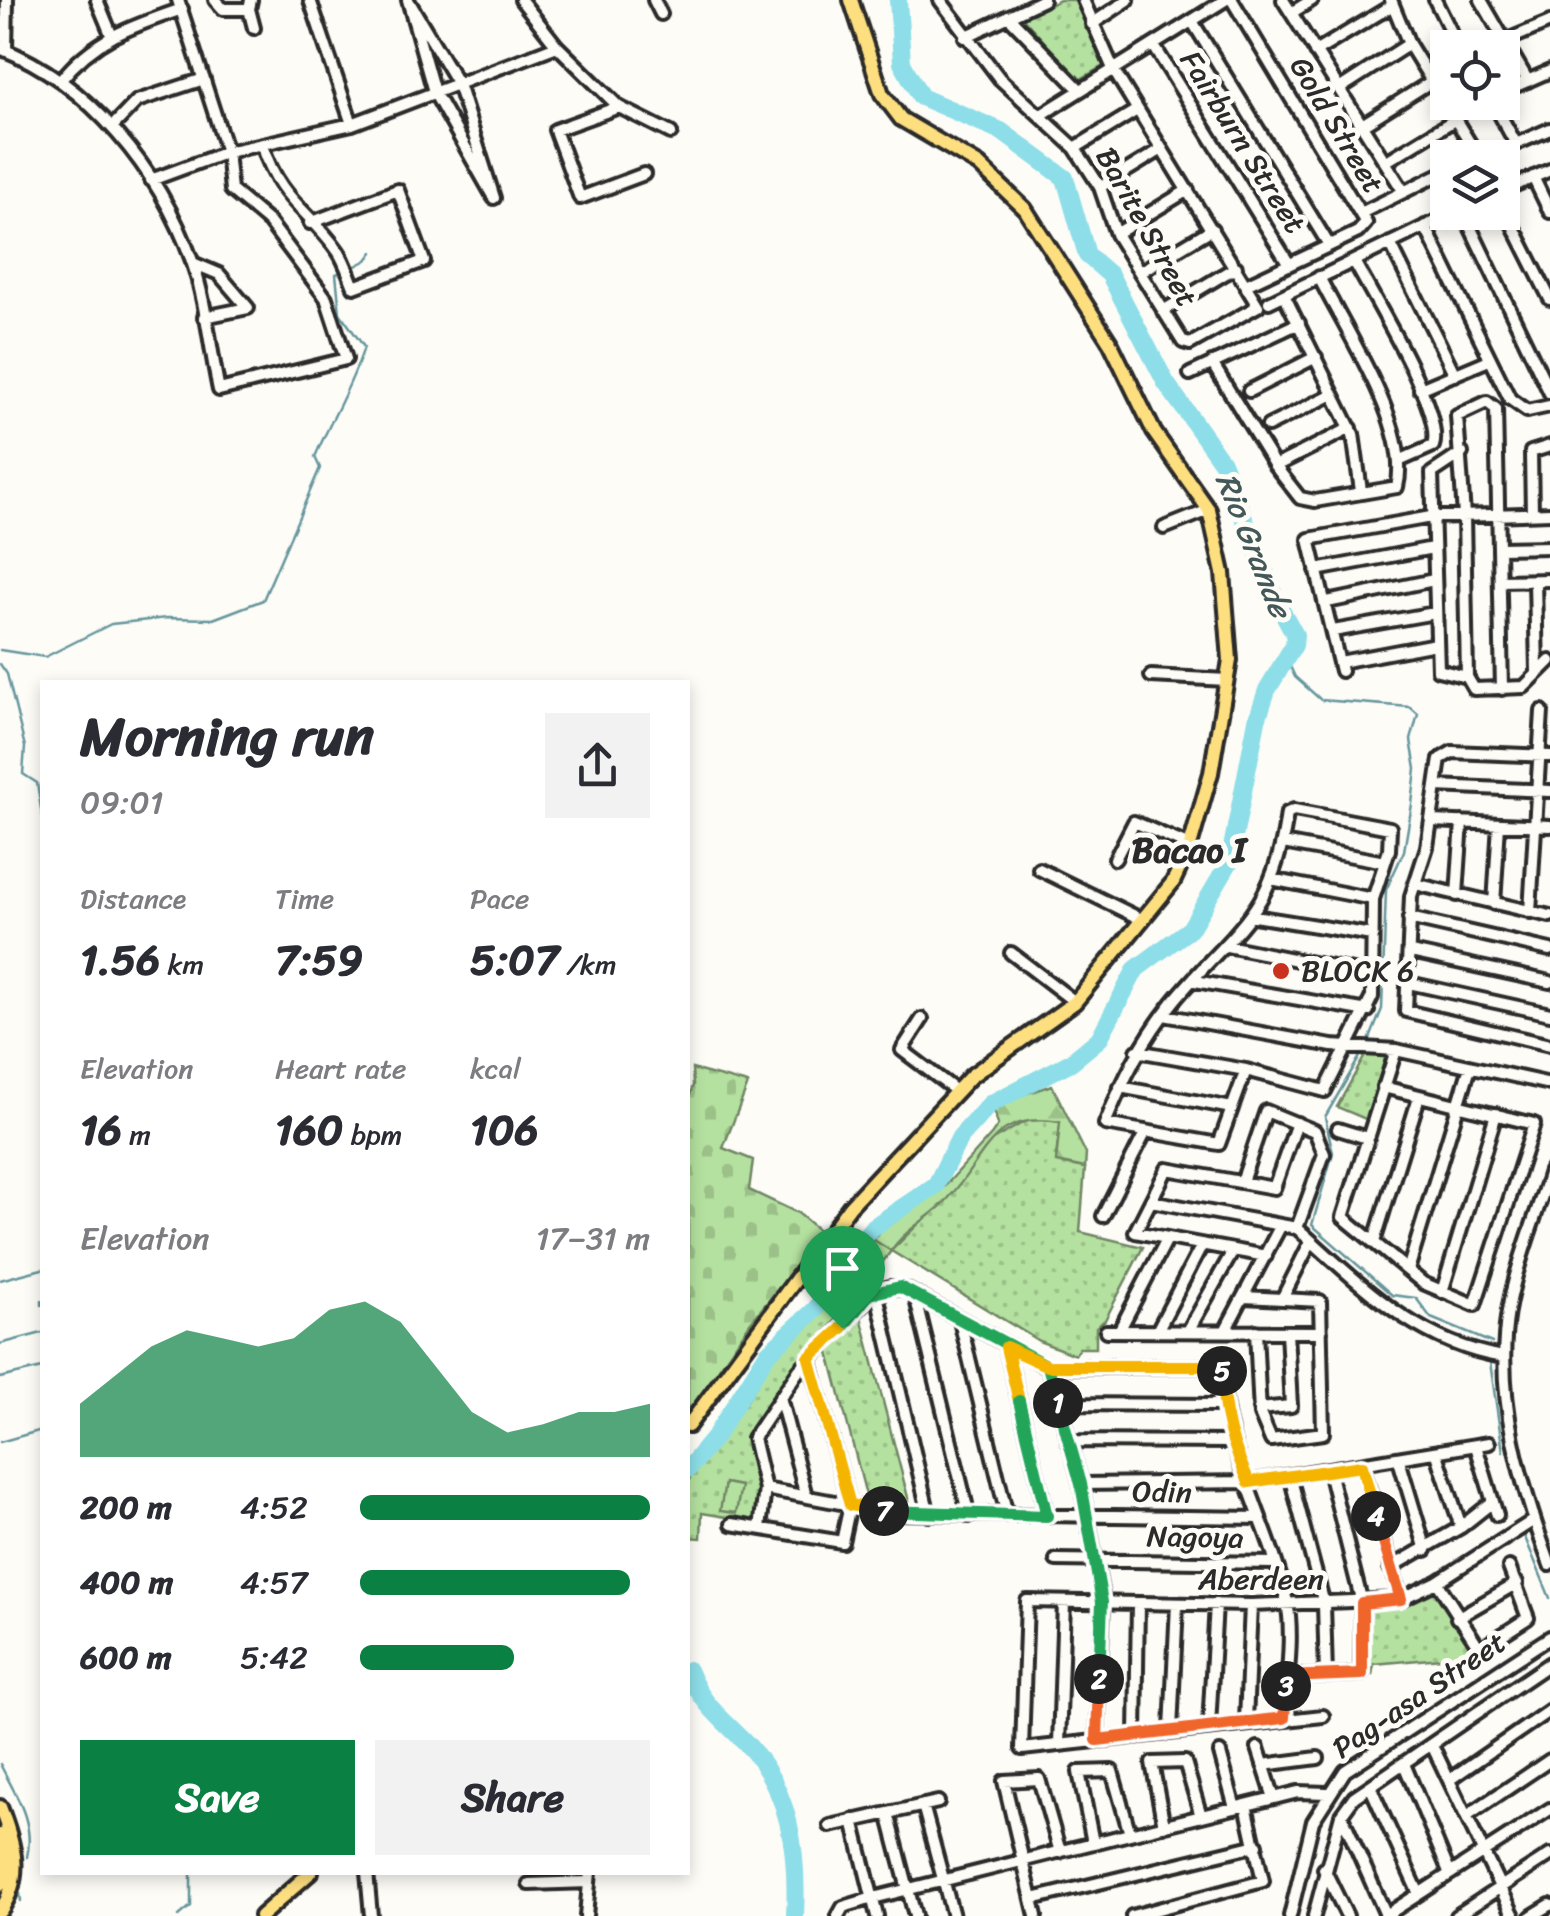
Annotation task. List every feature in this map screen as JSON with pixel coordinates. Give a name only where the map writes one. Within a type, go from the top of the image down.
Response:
[{"type":"main road","points":[[690,1423],[850,1206],[955,1090],[1075,1002],[1181,869],[1211,773],[1227,680],[1230,630],[1224,573],[1209,510],[1154,432],[1112,344],[1026,209],[979,166],[901,119],[882,94],[852,0]]},
{"type":"main road","points":[[0,1807],[16,1857],[15,1878],[4,1910]]},
{"type":"main road","points":[[0,1836],[6,1858],[0,1885]]},
{"type":"main road","points":[[261,1916],[307,1875]]},
{"type":"street","points":[[7,0],[3,49],[60,81],[113,126],[151,180],[193,263],[219,390],[346,359],[326,298],[269,222],[231,190],[227,152],[180,4],[111,34],[82,53],[60,81]]},
{"type":"street","points":[[97,0],[111,34]]},
{"type":"street","points":[[215,0],[223,9],[250,4],[254,28]]},
{"type":"street","points":[[310,0],[352,124]]},
{"type":"street","points":[[408,0],[458,84],[494,198],[434,92],[408,0]]},
{"type":"street","points":[[521,0],[557,46],[619,107],[671,132]]},
{"type":"street","points":[[654,0],[661,14]]},
{"type":"street","name":"Barite Street","points":[[940,0],[964,37],[1000,79],[1075,148],[1100,187],[1116,234],[1183,342],[1190,344],[1257,310],[1248,284]]},
{"type":"street","points":[[964,37],[1043,0]]},
{"type":"street","points":[[1083,0],[1114,71],[1248,284],[1330,245],[1192,21]]},
{"type":"street","points":[[1092,24],[1128,0]]},
{"type":"street","points":[[1041,115],[1228,0]]},
{"type":"street","name":"Gold Street","points":[[1228,0],[1362,213],[1365,227],[1330,245]]},
{"type":"street","points":[[1283,0],[1404,192]]},
{"type":"street","points":[[1291,13],[1312,0]]},
{"type":"street","points":[[1435,0],[1450,30]]},
{"type":"street","points":[[1481,0],[1499,30]]},
{"type":"street","points":[[1315,52],[1392,3],[1430,78]]},
{"type":"street","points":[[1008,16],[1080,90]]},
{"type":"street","points":[[1520,35],[1550,22]]},
{"type":"street","points":[[1339,89],[1410,44]]},
{"type":"street","points":[[151,180],[227,152],[352,124],[557,46]]},
{"type":"street","name":"Fairburn Street","points":[[1154,46],[1289,264]]},
{"type":"street","points":[[1520,67],[1528,81]]},
{"type":"street","points":[[1520,84],[1550,71]]},
{"type":"street","points":[[113,126],[137,102],[204,79]]},
{"type":"street","points":[[1362,125],[1430,82]]},
{"type":"street","points":[[619,107],[555,130],[580,198],[644,174]]},
{"type":"street","points":[[1075,148],[1137,110]]},
{"type":"street","points":[[1384,162],[1454,120]]},
{"type":"street","points":[[1503,120],[1516,144],[1550,129]]},
{"type":"street","points":[[262,144],[272,177],[310,222],[338,251],[354,287],[424,261],[398,190],[310,222]]},
{"type":"street","points":[[1100,187],[1162,149]]},
{"type":"street","points":[[1520,183],[1550,170]]},
{"type":"street","points":[[1533,177],[1550,212]]},
{"type":"street","points":[[1362,213],[1430,179]]},
{"type":"street","points":[[1116,234],[1188,190]]},
{"type":"street","points":[[1269,302],[1430,224]]},
{"type":"street","points":[[1425,226],[1510,399],[1521,410],[1550,406]]},
{"type":"street","points":[[1140,272],[1212,229]]},
{"type":"street","points":[[1472,230],[1550,393]]},
{"type":"street","points":[[1515,230],[1550,299]]},
{"type":"street","points":[[1390,243],[1454,375]]},
{"type":"street","points":[[1354,261],[1420,389],[1435,442],[1399,461]]},
{"type":"street","points":[[193,263],[220,274],[248,308],[204,317]]},
{"type":"street","points":[[1163,311],[1236,267]]},
{"type":"street","points":[[1212,364],[1275,466],[1305,501],[1390,490],[1398,482],[1399,461],[1392,424],[1320,277]]},
{"type":"street","points":[[1284,295],[1351,428],[1358,452],[1361,491]]},
{"type":"street","points":[[1190,374],[1299,322]]},
{"type":"street","points":[[1249,390],[1316,357]]},
{"type":"street","points":[[1420,389],[1490,360]]},
{"type":"street","points":[[1268,426],[1334,394]]},
{"type":"street","points":[[1502,688],[1493,404],[1458,412],[1466,677],[1474,689],[1502,688],[1524,687],[1550,661]]},
{"type":"street","points":[[1275,466],[1351,428]]},
{"type":"street","points":[[1532,514],[1531,452],[1550,446]]},
{"type":"street","points":[[1462,453],[1432,473],[1432,548],[1438,670],[1466,677]]},
{"type":"street","points":[[1164,528],[1209,510]]},
{"type":"street","points":[[1436,644],[1341,667],[1309,539],[1432,518],[1550,514]]},
{"type":"street","points":[[1500,548],[1550,547]]},
{"type":"street","points":[[1316,570],[1432,548]]},
{"type":"street","points":[[1327,602],[1434,580]]},
{"type":"street","points":[[1501,581],[1550,580]]},
{"type":"street","points":[[1535,581],[1537,672]]},
{"type":"street","points":[[1334,631],[1435,613]]},
{"type":"street","points":[[1152,676],[1227,680]]},
{"type":"street","points":[[1530,912],[1536,826],[1544,791],[1542,711]]},
{"type":"street","points":[[1544,755],[1444,753],[1409,918],[1409,1014],[1550,1046]]},
{"type":"street","points":[[1436,786],[1544,791]]},
{"type":"street","points":[[1138,1051],[1246,1070],[1325,1091],[1368,1011],[1373,974],[1373,899],[1392,832],[1386,826],[1294,810],[1287,813],[1283,843],[1254,916],[1164,1015],[1138,1051],[1106,1124],[1219,1144],[1246,1070]]},
{"type":"street","points":[[1432,821],[1550,826]]},
{"type":"street","points":[[1114,859],[1134,822],[1190,846]]},
{"type":"street","points":[[1457,895],[1462,822]]},
{"type":"street","points":[[1494,904],[1499,824]]},
{"type":"street","points":[[1283,843],[1384,862]]},
{"type":"street","points":[[1039,869],[1143,920]]},
{"type":"street","points":[[1271,879],[1373,899]]},
{"type":"street","points":[[1415,884],[1550,916]]},
{"type":"street","points":[[1254,916],[1372,936]]},
{"type":"street","points":[[1409,918],[1550,950]]},
{"type":"street","points":[[1227,946],[1373,974]]},
{"type":"street","points":[[1412,952],[1550,982]]},
{"type":"street","points":[[1010,953],[1075,1002]]},
{"type":"street","points":[[1195,981],[1368,1011]]},
{"type":"street","points":[[1409,982],[1550,1014]]},
{"type":"street","points":[[1164,1015],[1350,1047],[1396,1050],[1550,1084]]},
{"type":"street","points":[[922,1019],[902,1050],[955,1090]]},
{"type":"street","points":[[1382,1087],[1534,1124],[1476,1304],[1442,1292],[1408,1270],[1343,1217],[1382,1087],[1396,1050]]},
{"type":"street","points":[[1408,1270],[1470,1068]]},
{"type":"street","points":[[1120,1087],[1232,1108]]},
{"type":"street","points":[[1374,1242],[1420,1097]]},
{"type":"street","points":[[1242,1182],[1266,1111],[1315,1131],[1324,1154],[1298,1228]]},
{"type":"street","points":[[1442,1292],[1496,1114]]},
{"type":"street","points":[[1266,1256],[1135,1232],[1167,1169],[1274,1188],[1297,1124]]},
{"type":"street","points":[[1338,1128],[1367,1138]]},
{"type":"street","points":[[1103,1216],[1146,1132]]},
{"type":"street","points":[[1550,1171],[1508,1307],[1504,1357],[1514,1442],[1550,1565]]},
{"type":"street","points":[[1151,1201],[1298,1228],[1396,1315],[1424,1330],[1504,1357]]},
{"type":"street","points":[[1224,1330],[1281,1225]]},
{"type":"street","points":[[1119,1331],[1166,1239]]},
{"type":"street","points":[[1282,1299],[1312,1240]]},
{"type":"street","points":[[1157,1330],[1202,1245]]},
{"type":"street","points":[[1188,1330],[1233,1251]]},
{"type":"street","points":[[760,1528],[765,1489],[753,1438],[809,1358],[876,1291],[900,1287],[1006,1347],[1048,1366],[1222,1366],[1222,1405],[1232,1442],[1288,1604],[1284,1718]]},
{"type":"street","points":[[876,1291],[930,1515]]},
{"type":"street","points":[[915,1294],[969,1516]]},
{"type":"street","points":[[1244,1297],[1320,1301],[1323,1433],[1272,1440],[1259,1409],[1256,1330]]},
{"type":"street","points":[[960,1321],[1006,1515]]},
{"type":"street","points":[[1106,1331],[1321,1332]]},
{"type":"street","points":[[1259,1409],[1291,1406],[1287,1332]]},
{"type":"street","points":[[1006,1347],[1047,1516]]},
{"type":"street","points":[[732,1524],[842,1542],[850,1505],[809,1358]]},
{"type":"street","points":[[1048,1366],[1081,1484],[1102,1602],[1097,1740]]},
{"type":"street","points":[[780,1397],[806,1496]]},
{"type":"street","points":[[1059,1404],[1222,1405]]},
{"type":"street","points":[[1068,1441],[1232,1442]]},
{"type":"street","points":[[1081,1484],[1249,1482],[1483,1444],[1490,1504],[1496,1516]]},
{"type":"street","points":[[1437,1454],[1461,1528]]},
{"type":"street","points":[[1399,1460],[1426,1550]]},
{"type":"street","points":[[1362,1466],[1401,1599]]},
{"type":"street","points":[[1286,1677],[1362,1674],[1362,1603],[1328,1471]]},
{"type":"street","points":[[1290,1476],[1324,1604],[1326,1675]]},
{"type":"street","name":"Odin","points":[[765,1489],[930,1515],[1260,1518]]},
{"type":"street","points":[[1390,1568],[1461,1528],[1490,1504]]},
{"type":"street","name":"Aberdeen","points":[[1059,1744],[1022,1749],[1027,1601],[1251,1605],[1401,1599],[1437,1582],[1534,1520]]},
{"type":"street","name":"Nagoya","points":[[1056,1560],[1273,1563]]},
{"type":"street","points":[[1437,1582],[1480,1648],[1528,1618],[1509,1567]]},
{"type":"street","points":[[1457,1618],[1516,1583]]},
{"type":"street","points":[[1064,1602],[1059,1744],[1246,1721],[1323,1716]]},
{"type":"street","points":[[1136,1735],[1138,1603]]},
{"type":"street","points":[[1172,1730],[1177,1604]]},
{"type":"street","points":[[1208,1726],[1216,1604]]},
{"type":"street","points":[[1246,1721],[1251,1605]]},
{"type":"street","name":"Pag-asa Street","points":[[1290,1916],[1313,1821],[1327,1794],[1345,1772],[1550,1637]]},
{"type":"street","points":[[1314,1916],[1341,1815],[1370,1786],[1550,1662]]},
{"type":"street","points":[[1449,1780],[1550,1710]]},
{"type":"street","points":[[1432,1745],[1514,1916]]},
{"type":"street","points":[[1258,1748],[1274,1798]]},
{"type":"street","points":[[1132,1916],[1262,1881],[1257,1846],[1220,1753]]},
{"type":"street","points":[[1264,1765],[1318,1758]]},
{"type":"street","points":[[1466,1816],[1550,1760]]},
{"type":"street","points":[[1164,1826],[1152,1764],[1186,1762],[1202,1816]]},
{"type":"street","points":[[1404,1764],[1450,1874]]},
{"type":"street","points":[[1093,1843],[1079,1772],[1112,1771],[1130,1834]]},
{"type":"street","points":[[1036,1916],[1004,1782],[1038,1779],[1060,1852]]},
{"type":"street","points":[[1370,1786],[1419,1894]]},
{"type":"street","points":[[838,1916],[843,1907],[943,1880],[1298,1792],[1327,1794]]},
{"type":"street","points":[[830,1826],[938,1802]]},
{"type":"street","points":[[923,1805],[953,1916]]},
{"type":"street","points":[[1341,1815],[1386,1916],[1550,1809]]},
{"type":"street","points":[[888,1813],[915,1916]]},
{"type":"street","points":[[853,1820],[877,1916]]},
{"type":"street","points":[[1032,1899],[1257,1846]]},
{"type":"street","points":[[1456,1916],[1550,1856]]},
{"type":"street","points":[[1324,1868],[1348,1916]]},
{"type":"street","points":[[367,1875],[370,1916]]},
{"type":"street","points":[[530,1884],[590,1877],[586,1916]]},
{"type":"street","points":[[1532,1916],[1550,1904]]},
{"type":"green space","points":[[1060,0],[1075,0],[1103,66],[1079,80],[1022,17]]},
{"type":"green space","points":[[1367,1052],[1388,1055],[1368,1120],[1337,1107]]},
{"type":"green space","points":[[692,1069],[748,1084],[723,1148],[753,1160],[749,1190],[798,1213],[823,1234],[750,1323],[690,1411],[690,1095]]},
{"type":"green space","points":[[1052,1085],[1086,1154],[1085,1168],[1056,1162],[1060,1122],[1036,1120],[1017,1124],[990,1143],[943,1204],[891,1251],[874,1240],[887,1221],[945,1186],[992,1134],[998,1125],[993,1107],[997,1103]]},
{"type":"green space","points":[[1033,1117],[1061,1122],[1056,1156],[1064,1164],[1085,1168],[1080,1232],[1143,1247],[1105,1320],[1096,1327],[1096,1348],[1079,1348],[1075,1355],[1039,1341],[891,1251],[747,1435],[762,1493],[757,1522],[702,1513],[701,1538],[690,1537],[690,1478],[748,1399],[770,1359],[823,1311],[840,1279],[874,1240],[892,1250],[957,1186],[989,1142]]},
{"type":"green space","points":[[860,1313],[911,1509],[868,1503],[828,1349]]},
{"type":"green space","points":[[725,1483],[741,1486],[736,1513],[720,1511]]},
{"type":"green space","points":[[1434,1591],[1474,1646],[1453,1657],[1374,1664],[1372,1675],[1364,1675],[1367,1608]]},
{"type":"waterway","name":"Rio Grande","points":[[690,1467],[714,1438],[767,1354],[816,1309],[846,1259],[872,1228],[936,1185],[960,1137],[990,1104],[1071,1062],[1099,1039],[1136,969],[1190,929],[1229,863],[1257,720],[1267,690],[1294,645],[1295,635],[1276,600],[1222,462],[1166,383],[1110,275],[1087,255],[1065,178],[1001,131],[921,97],[902,63],[898,0]]},
{"type":"waterway","points":[[350,269],[373,252]]},
{"type":"waterway","points":[[0,650],[45,657],[111,624],[167,618],[213,619],[263,600],[320,468],[315,457],[364,347],[340,313],[336,274],[342,272]]},
{"type":"waterway","points":[[1287,660],[1295,677],[1321,700],[1410,707],[1418,714],[1411,740],[1416,769],[1404,851],[1386,890],[1382,1009],[1369,1041]]},
{"type":"waterway","points":[[0,664],[7,674],[25,747],[23,774],[37,783],[40,802]]},
{"type":"waterway","points":[[1362,1053],[1325,1117],[1333,1153],[1312,1225],[1392,1295],[1416,1298],[1431,1318],[1492,1343]]},
{"type":"waterway","points":[[0,1280],[40,1270]]},
{"type":"waterway","points":[[0,1344],[40,1334]]},
{"type":"waterway","points":[[1490,1362],[1503,1452]]},
{"type":"waterway","points":[[0,1378],[40,1368]]},
{"type":"waterway","points":[[0,1442],[40,1431]]},
{"type":"waterway","points":[[1524,1535],[1550,1598]]},
{"type":"waterway","name":"Rio Grande","points":[[690,1675],[705,1701],[745,1742],[773,1780],[793,1845],[795,1916]]},
{"type":"waterway","points":[[0,1764],[26,1820],[27,1857]]},
{"type":"waterway","points":[[179,1916],[191,1906],[191,1875]]},
{"type":"waterway","points":[[20,1894],[21,1901]]},
{"type":"place","name":"BLOCK 6","points":[[1281,971]]},
{"type":"district","name":"Bacao I","points":[[1189,850]]},
{"type":"route","points":[[842,1328],[809,1358],[850,1505],[894,1513],[1047,1516],[1006,1347],[1048,1366],[1222,1366],[1222,1405],[1249,1482],[1362,1466],[1401,1599],[1362,1603],[1362,1674],[1286,1677],[1284,1718],[1097,1740],[1102,1602],[1081,1484],[1048,1366],[1006,1347],[900,1287],[890,1286],[869,1294],[842,1328]]}]
